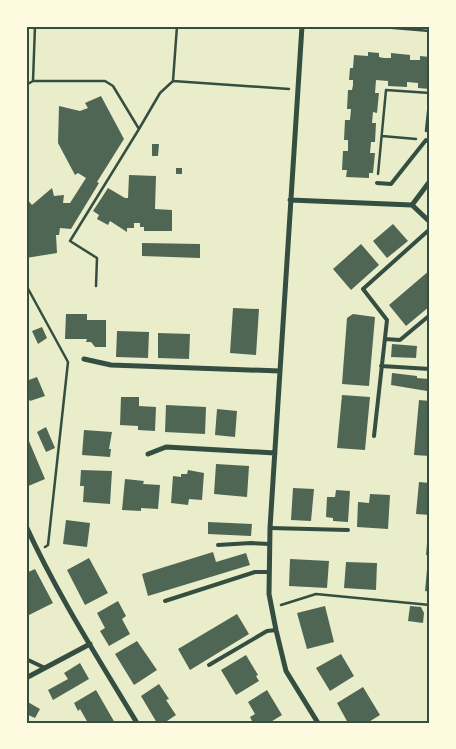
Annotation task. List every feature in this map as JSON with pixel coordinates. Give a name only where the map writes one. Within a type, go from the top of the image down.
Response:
[{"type":"street","points":[[302,26],[268,572],[271,609],[286,671],[318,723]]},
{"type":"street","points":[[412,205],[430,181]]},
{"type":"street","points":[[290,200],[412,205],[430,222]]},
{"type":"street","points":[[84,359],[112,365],[280,371]]},
{"type":"street","points":[[148,454],[166,447],[274,453]]},
{"type":"street","points":[[26,526],[90,644],[137,723]]},
{"type":"street","points":[[26,678],[90,644]]},
{"type":"lane","points":[[377,183],[391,184],[430,134]]},
{"type":"lane","points":[[426,140],[430,143]]},
{"type":"lane","points":[[374,436],[387,320],[363,289],[430,230]]},
{"type":"lane","points":[[384,339],[400,340],[430,314]]},
{"type":"lane","points":[[382,366],[430,369]]},
{"type":"lane","points":[[270,528],[348,530]]},
{"type":"lane","points":[[218,545],[269,544]]},
{"type":"lane","points":[[165,601],[256,572],[268,572]]},
{"type":"lane","points":[[209,665],[267,631],[276,630]]},
{"type":"lane","points":[[26,659],[45,668]]},
{"type":"path","points":[[33,81],[35,26]]},
{"type":"path","points":[[96,286],[97,258],[70,241],[160,93],[173,81],[177,26]]},
{"type":"path","points":[[370,26],[430,31]]},
{"type":"path","points":[[26,85],[33,81],[105,81],[113,86],[139,129]]},
{"type":"path","points":[[173,81],[298,89]]},
{"type":"path","points":[[377,183],[381,136],[386,90],[430,93],[426,140],[381,136]]},
{"type":"path","points":[[26,285],[68,362],[48,545],[38,551]]},
{"type":"path","points":[[271,609],[286,602],[316,594],[430,604]]},
{"type":"building","points":[[368,52],[379,53],[379,57],[384,58],[391,58],[391,53],[410,55],[410,60],[420,60],[420,56],[430,57],[430,89],[418,88],[418,83],[407,82],[407,87],[388,86],[388,81],[376,80],[375,93],[379,93],[377,113],[373,112],[372,123],[376,123],[375,142],[371,142],[370,153],[375,153],[373,173],[369,173],[369,178],[346,177],[347,170],[342,170],[343,151],[348,151],[348,140],[344,140],[345,120],[350,120],[351,109],[347,109],[348,90],[352,90],[353,85],[353,80],[349,80],[350,68],[353,68],[354,55],[368,56]]},
{"type":"building","points":[[101,96],[124,139],[71,229],[60,228],[59,235],[56,235],[57,253],[26,258],[26,198],[32,205],[52,188],[54,196],[64,195],[63,203],[70,203],[86,178],[78,173],[75,175],[58,143],[59,106],[80,111],[88,108],[85,103]]},
{"type":"building","points":[[152,144],[159,144],[158,156],[152,156]]},
{"type":"building","points":[[176,168],[182,168],[182,174],[176,174]]},
{"type":"building","points":[[129,175],[156,176],[155,209],[172,210],[172,231],[144,231],[144,227],[140,227],[140,223],[134,223],[134,228],[127,228],[127,232],[110,221],[108,225],[97,219],[99,215],[93,211],[108,188],[128,198]]},
{"type":"building","points":[[393,224],[408,241],[387,258],[373,241]]},
{"type":"building","points":[[142,243],[200,244],[200,258],[142,256]]},
{"type":"building","points":[[361,244],[379,265],[351,290],[333,269]]},
{"type":"building","points":[[430,270],[430,306],[406,326],[389,305]]},
{"type":"building","points":[[233,308],[259,309],[256,355],[230,353]]},
{"type":"building","points":[[66,314],[87,314],[87,320],[106,320],[106,347],[95,347],[91,342],[86,342],[87,339],[65,339]]},
{"type":"building","points":[[353,314],[375,317],[369,386],[342,384],[347,318]]},
{"type":"building","points":[[42,327],[47,338],[38,344],[32,331]]},
{"type":"building","points":[[117,331],[149,332],[148,358],[116,357]]},
{"type":"building","points":[[158,333],[190,334],[189,359],[158,358]]},
{"type":"building","points":[[392,344],[417,346],[416,358],[391,357]]},
{"type":"building","points":[[392,373],[429,379],[427,391],[391,385]]},
{"type":"building","points":[[37,377],[45,396],[30,401],[26,394],[26,381]]},
{"type":"building","points":[[342,395],[370,397],[365,450],[337,448]]},
{"type":"building","points":[[121,397],[139,397],[139,406],[156,407],[155,431],[138,430],[138,426],[120,425]]},
{"type":"building","points":[[419,400],[430,401],[430,456],[414,455]]},
{"type":"building","points":[[166,405],[206,407],[205,434],[165,432]]},
{"type":"building","points":[[217,409],[237,411],[235,437],[215,435]]},
{"type":"building","points":[[46,427],[55,448],[46,452],[37,432]]},
{"type":"building","points":[[84,430],[112,432],[109,449],[111,449],[110,457],[82,455]]},
{"type":"building","points":[[26,434],[45,479],[26,487]]},
{"type":"building","points":[[216,464],[249,466],[247,497],[214,494]]},
{"type":"building","points":[[81,470],[112,471],[110,504],[83,502],[84,486],[80,486]]},
{"type":"building","points":[[188,470],[204,473],[202,500],[189,499],[188,505],[171,503],[173,476],[181,477],[181,474],[187,474]]},
{"type":"building","points":[[125,479],[144,481],[143,484],[160,485],[158,509],[141,508],[141,511],[122,510]]},
{"type":"building","points":[[419,482],[430,483],[430,515],[416,514]]},
{"type":"building","points":[[293,488],[314,489],[311,521],[291,520]]},
{"type":"building","points":[[336,490],[350,491],[348,522],[333,521],[333,518],[326,517],[327,497],[335,497]]},
{"type":"building","points":[[370,494],[390,495],[388,529],[357,527],[358,502],[369,503]]},
{"type":"building","points":[[66,520],[90,523],[87,547],[63,544]]},
{"type":"building","points":[[208,522],[252,524],[251,536],[208,534]]},
{"type":"building","points":[[428,531],[430,531],[430,555],[426,555]]},
{"type":"building","points":[[213,552],[216,562],[246,553],[250,565],[148,596],[142,574]]},
{"type":"building","points":[[89,558],[108,593],[85,605],[67,570]]},
{"type":"building","points":[[290,559],[329,561],[327,588],[289,586]]},
{"type":"building","points":[[346,562],[377,563],[376,590],[344,588]]},
{"type":"building","points":[[35,569],[53,603],[27,616],[26,573]]},
{"type":"building","points":[[427,569],[430,570],[430,592],[425,591]]},
{"type":"building","points":[[118,601],[126,616],[122,619],[130,634],[109,646],[100,631],[105,628],[97,613]]},
{"type":"building","points":[[325,606],[334,642],[307,649],[297,613]]},
{"type":"building","points":[[410,606],[421,607],[424,613],[423,623],[408,621]]},
{"type":"building","points":[[237,614],[249,634],[190,670],[178,649]]},
{"type":"building","points":[[137,641],[157,670],[134,685],[115,654]]},
{"type":"building","points":[[341,654],[354,676],[330,691],[316,668]]},
{"type":"building","points":[[246,655],[258,675],[256,676],[259,681],[236,695],[221,670]]},
{"type":"building","points":[[80,663],[89,679],[53,700],[48,690],[68,679],[64,673]]},
{"type":"building","points":[[159,684],[169,699],[166,700],[176,715],[164,723],[157,723],[141,696]]},
{"type":"building","points":[[363,687],[380,715],[367,723],[348,723],[337,703]]},
{"type":"building","points":[[96,690],[115,723],[88,723],[80,709],[78,711],[74,703]]},
{"type":"building","points":[[267,690],[282,715],[269,723],[253,723],[250,717],[255,714],[248,702]]},
{"type":"building","points":[[26,701],[40,709],[35,718],[26,714]]}]
